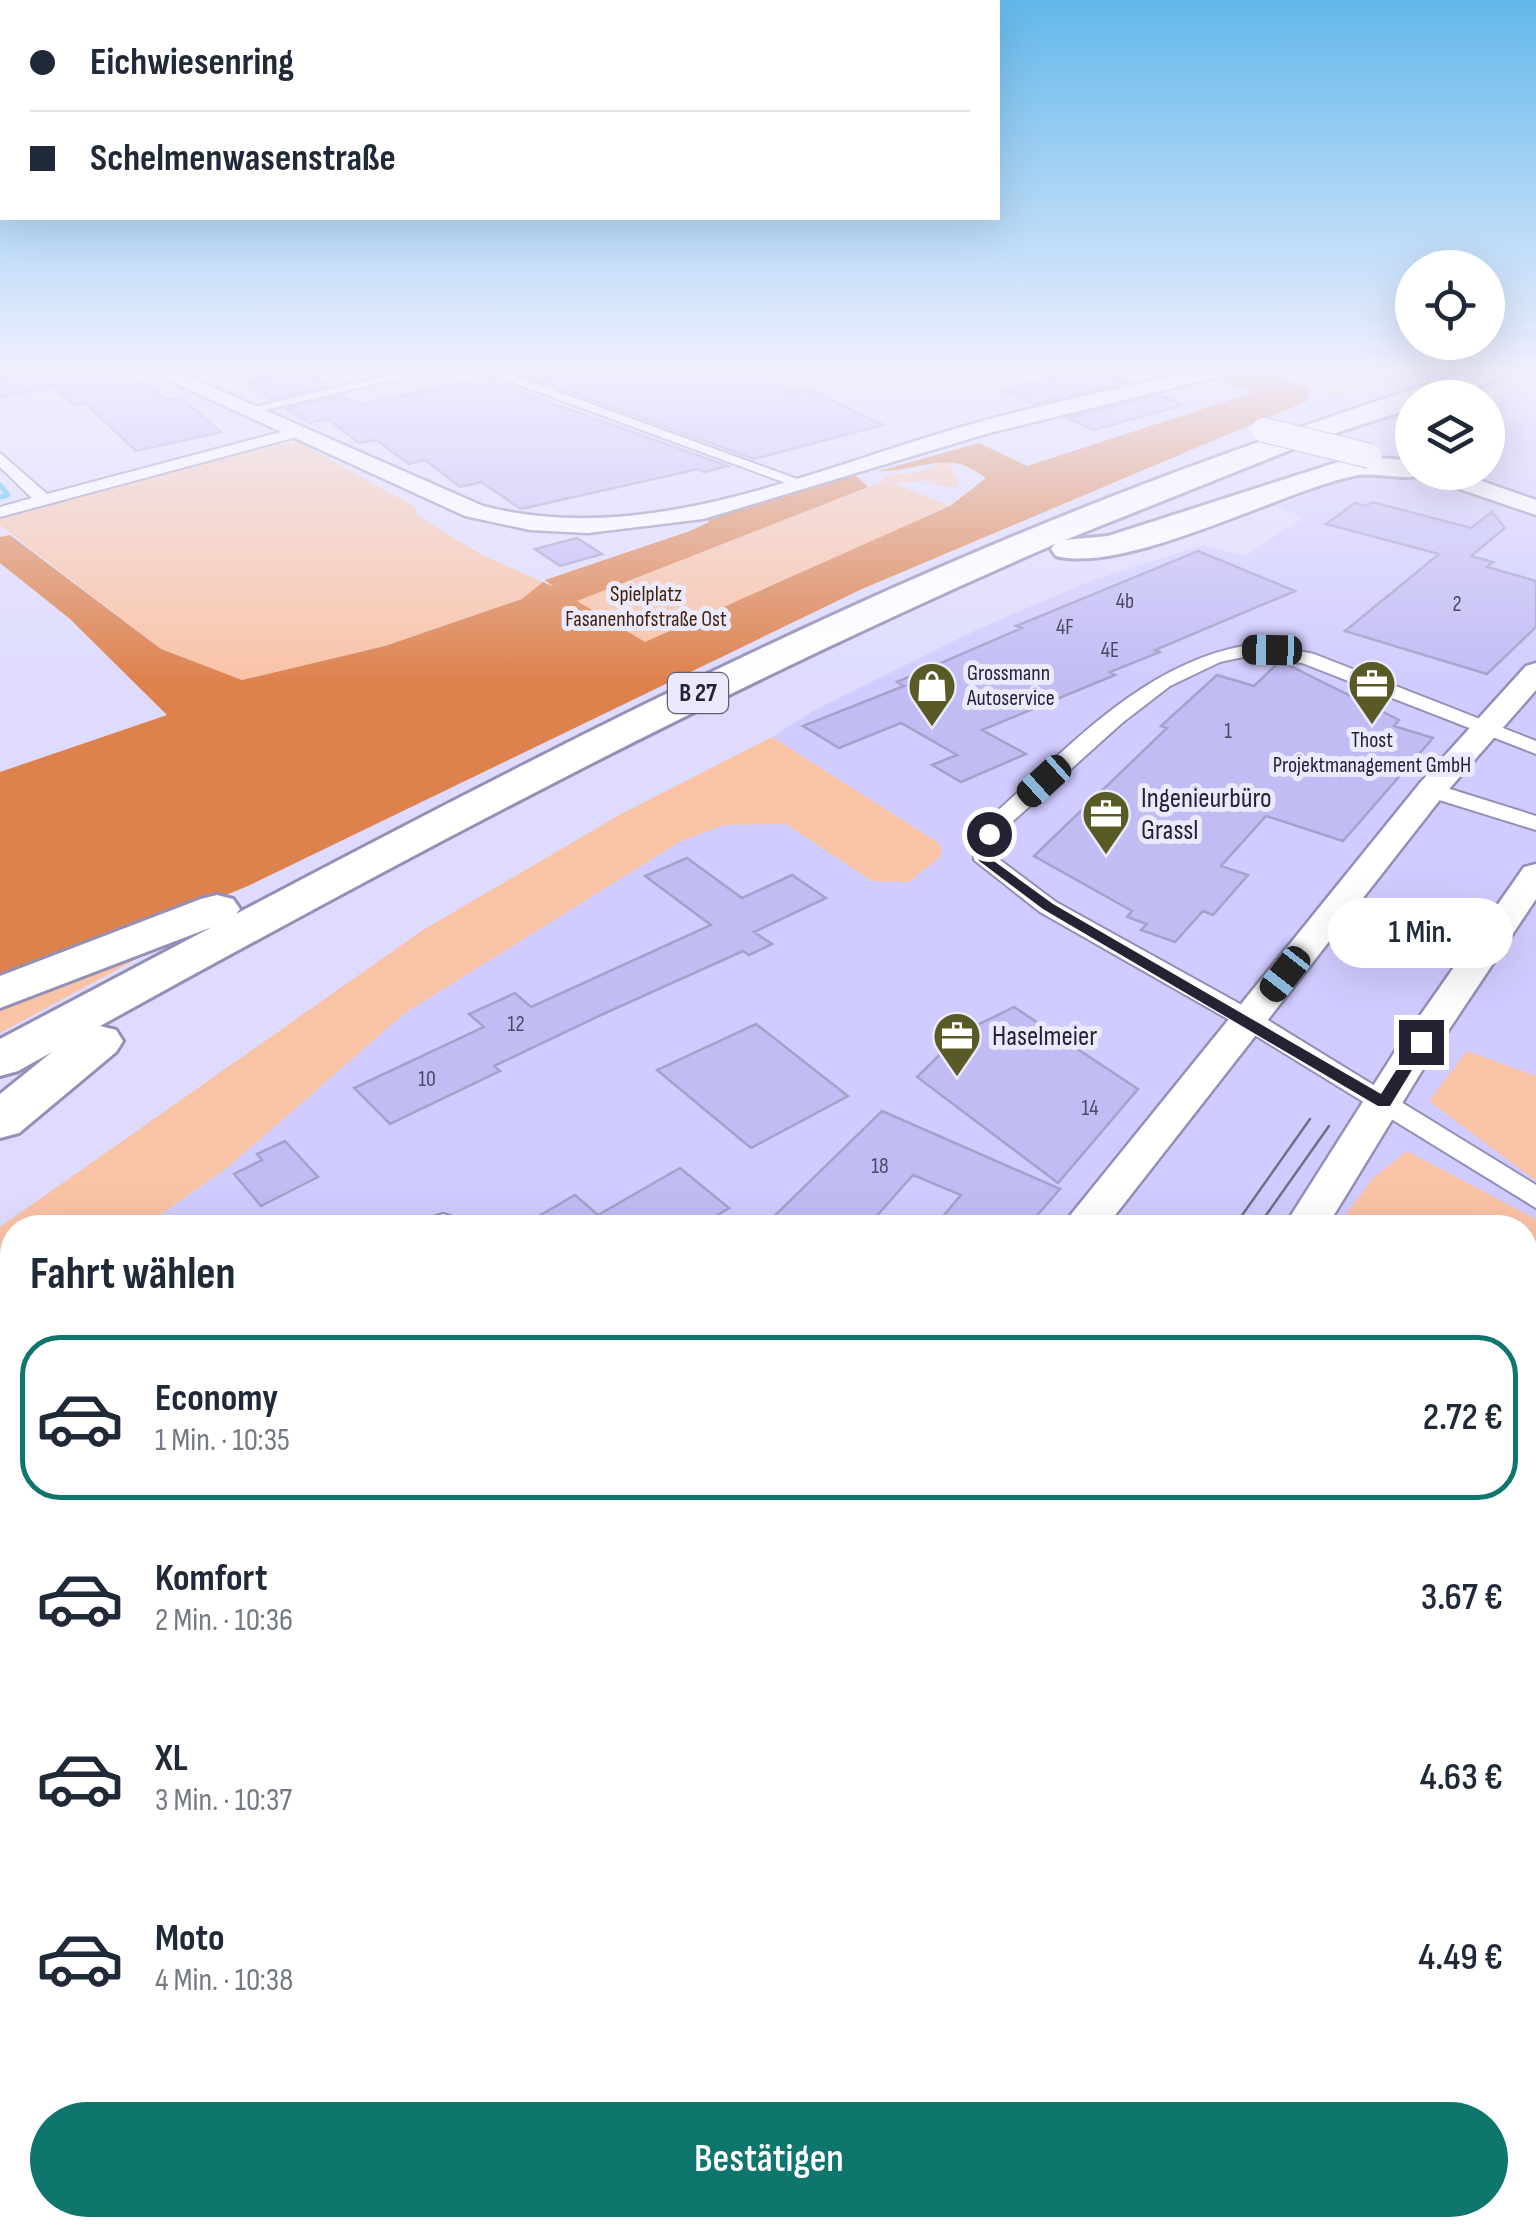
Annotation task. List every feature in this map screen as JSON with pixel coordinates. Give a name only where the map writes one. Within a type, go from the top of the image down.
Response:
[{"type":"highway","points":[[1010,551],[1009,536],[1145,473]]},
{"type":"highway","name":"B 27","points":[[0,1060],[392,848],[704,690],[1010,551],[1204,473]]},
{"type":"highway","name":"B 27","points":[[0,1096],[442,852],[659,738],[830,654],[1062,550],[1251,473]]},
{"type":"highway","name":"B 27","points":[[1062,550],[1112,546],[1332,473]]},
{"type":"highway","points":[[0,993],[147,938],[286,878],[392,848]]},
{"type":"highway","points":[[0,1120],[98,1042]]},
{"type":"street","points":[[16,473],[43,500]]},
{"type":"street","points":[[0,512],[144,473]]},
{"type":"street","points":[[391,473],[474,511],[528,522],[588,525],[678,517],[832,473]]},
{"type":"street","points":[[773,473],[800,483]]},
{"type":"street","points":[[1486,490],[1536,506]]},
{"type":"street","points":[[1536,748],[1428,712],[1410,698],[1287,652],[1225,652],[1198,661],[1146,690],[993,827],[984,843],[985,860],[1048,906],[1249,1020],[1536,1198]]},
{"type":"street","points":[[1092,1215],[1430,790],[1536,672]]},
{"type":"street","points":[[1482,731],[1536,760]]},
{"type":"street","points":[[1430,790],[1536,822]]},
{"type":"street","points":[[1312,1215],[1536,874]]},
{"type":"shaded area","points":[[979,473],[1136,473],[862,589],[248,886],[109,943],[0,979],[0,772],[167,715],[70,619],[0,563],[0,537],[10,535],[161,649],[242,680],[385,646],[522,599],[543,582],[554,587],[545,580],[690,531],[709,522],[705,517],[855,475],[868,487],[577,601],[645,642],[950,506],[986,478]]},
{"type":"shaded area","points":[[1358,473],[1395,473],[1395,490],[1505,490],[1505,473],[1536,473],[1536,1215],[161,1215],[228,1167],[405,1013],[679,842],[724,825],[786,824],[872,881],[909,881],[941,856],[940,844],[772,737],[815,710],[980,628],[1093,580],[1203,545],[1245,556],[1303,518],[1277,506]]},
{"type":"green space","points":[[162,473],[355,473],[417,508],[415,514],[482,555],[543,582],[522,599],[385,646],[242,680],[161,649],[0,525],[0,512]]},
{"type":"green space","name":"Spielplatz Fasanenhofstraße Ost","points":[[954,473],[959,482],[957,487],[929,481],[893,483],[950,506],[644,643],[575,601],[884,481],[883,477]]},
{"type":"green space","points":[[772,737],[940,844],[941,856],[909,882],[872,881],[786,824],[724,825],[679,842],[405,1013],[228,1167],[160,1215],[17,1215],[423,930],[621,814]]},
{"type":"green space","points":[[179,936],[0,1033],[0,1002]]},
{"type":"green space","points":[[1467,1051],[1536,1076],[1536,1181],[1429,1101]]},
{"type":"green space","points":[[1407,1151],[1528,1215],[1346,1214],[1373,1178]]},
{"type":"building","points":[[442,473],[679,473],[521,509],[481,482],[460,487]]},
{"type":"building","points":[[1372,502],[1471,528],[1492,512],[1505,528],[1471,556],[1493,562],[1487,567],[1536,581],[1536,627],[1487,674],[1345,631],[1439,554],[1326,524],[1355,503],[1366,506]]},
{"type":"building","points":[[577,538],[602,554],[560,566],[535,549]]},
{"type":"building","points":[[1198,551],[1295,591],[1110,672],[1115,675],[982,730],[1026,754],[961,782],[932,765],[957,755],[901,723],[839,748],[803,726],[904,686],[897,682],[1022,628],[1016,626]]},
{"type":"building","points":[[1277,664],[1288,665],[1399,720],[1394,726],[1433,738],[1343,841],[1266,816],[1221,866],[1248,875],[1213,915],[1203,911],[1175,942],[1141,930],[1147,924],[1127,917],[1132,911],[1034,856],[1167,728],[1161,726],[1217,675],[1254,686]]},
{"type":"building","points":[[687,858],[742,898],[792,875],[826,898],[754,932],[772,944],[749,955],[743,951],[601,1015],[494,1066],[500,1071],[390,1124],[354,1088],[484,1027],[469,1014],[515,993],[531,1007],[711,925],[645,876]]},
{"type":"building","points":[[1014,1007],[1138,1089],[1058,1183],[917,1077],[963,1032]]},
{"type":"building","points":[[756,1024],[848,1096],[751,1148],[657,1070]]},
{"type":"building","points":[[882,1111],[1060,1189],[1037,1215],[944,1215],[961,1195],[913,1175],[878,1215],[775,1215]]},
{"type":"building","points":[[285,1141],[318,1177],[261,1206],[234,1174],[262,1160],[257,1154]]},
{"type":"building","points":[[680,1168],[729,1208],[717,1215],[598,1215]]},
{"type":"building","points":[[575,1195],[598,1215],[540,1215]]},
{"type":"waterway","points":[[0,485],[8,495],[0,497]]},
{"type":"tram line","points":[[1242,1215],[1310,1119]]},
{"type":"tram line","points":[[1266,1215],[1329,1126]]},
{"type":"place","name":"Thost Projektmanagement GmbH","points":[[1372,726]]},
{"type":"place","name":"Grossmann Autoservice","points":[[932,728]]},
{"type":"place","name":"Ingenieurbüro Grassl","points":[[1106,856]]},
{"type":"place","name":"Haselmeier","points":[[957,1078]]},
{"type":"route","points":[[989,834],[984,843],[985,860],[1048,906],[1384,1102],[1421,1042]]}]
